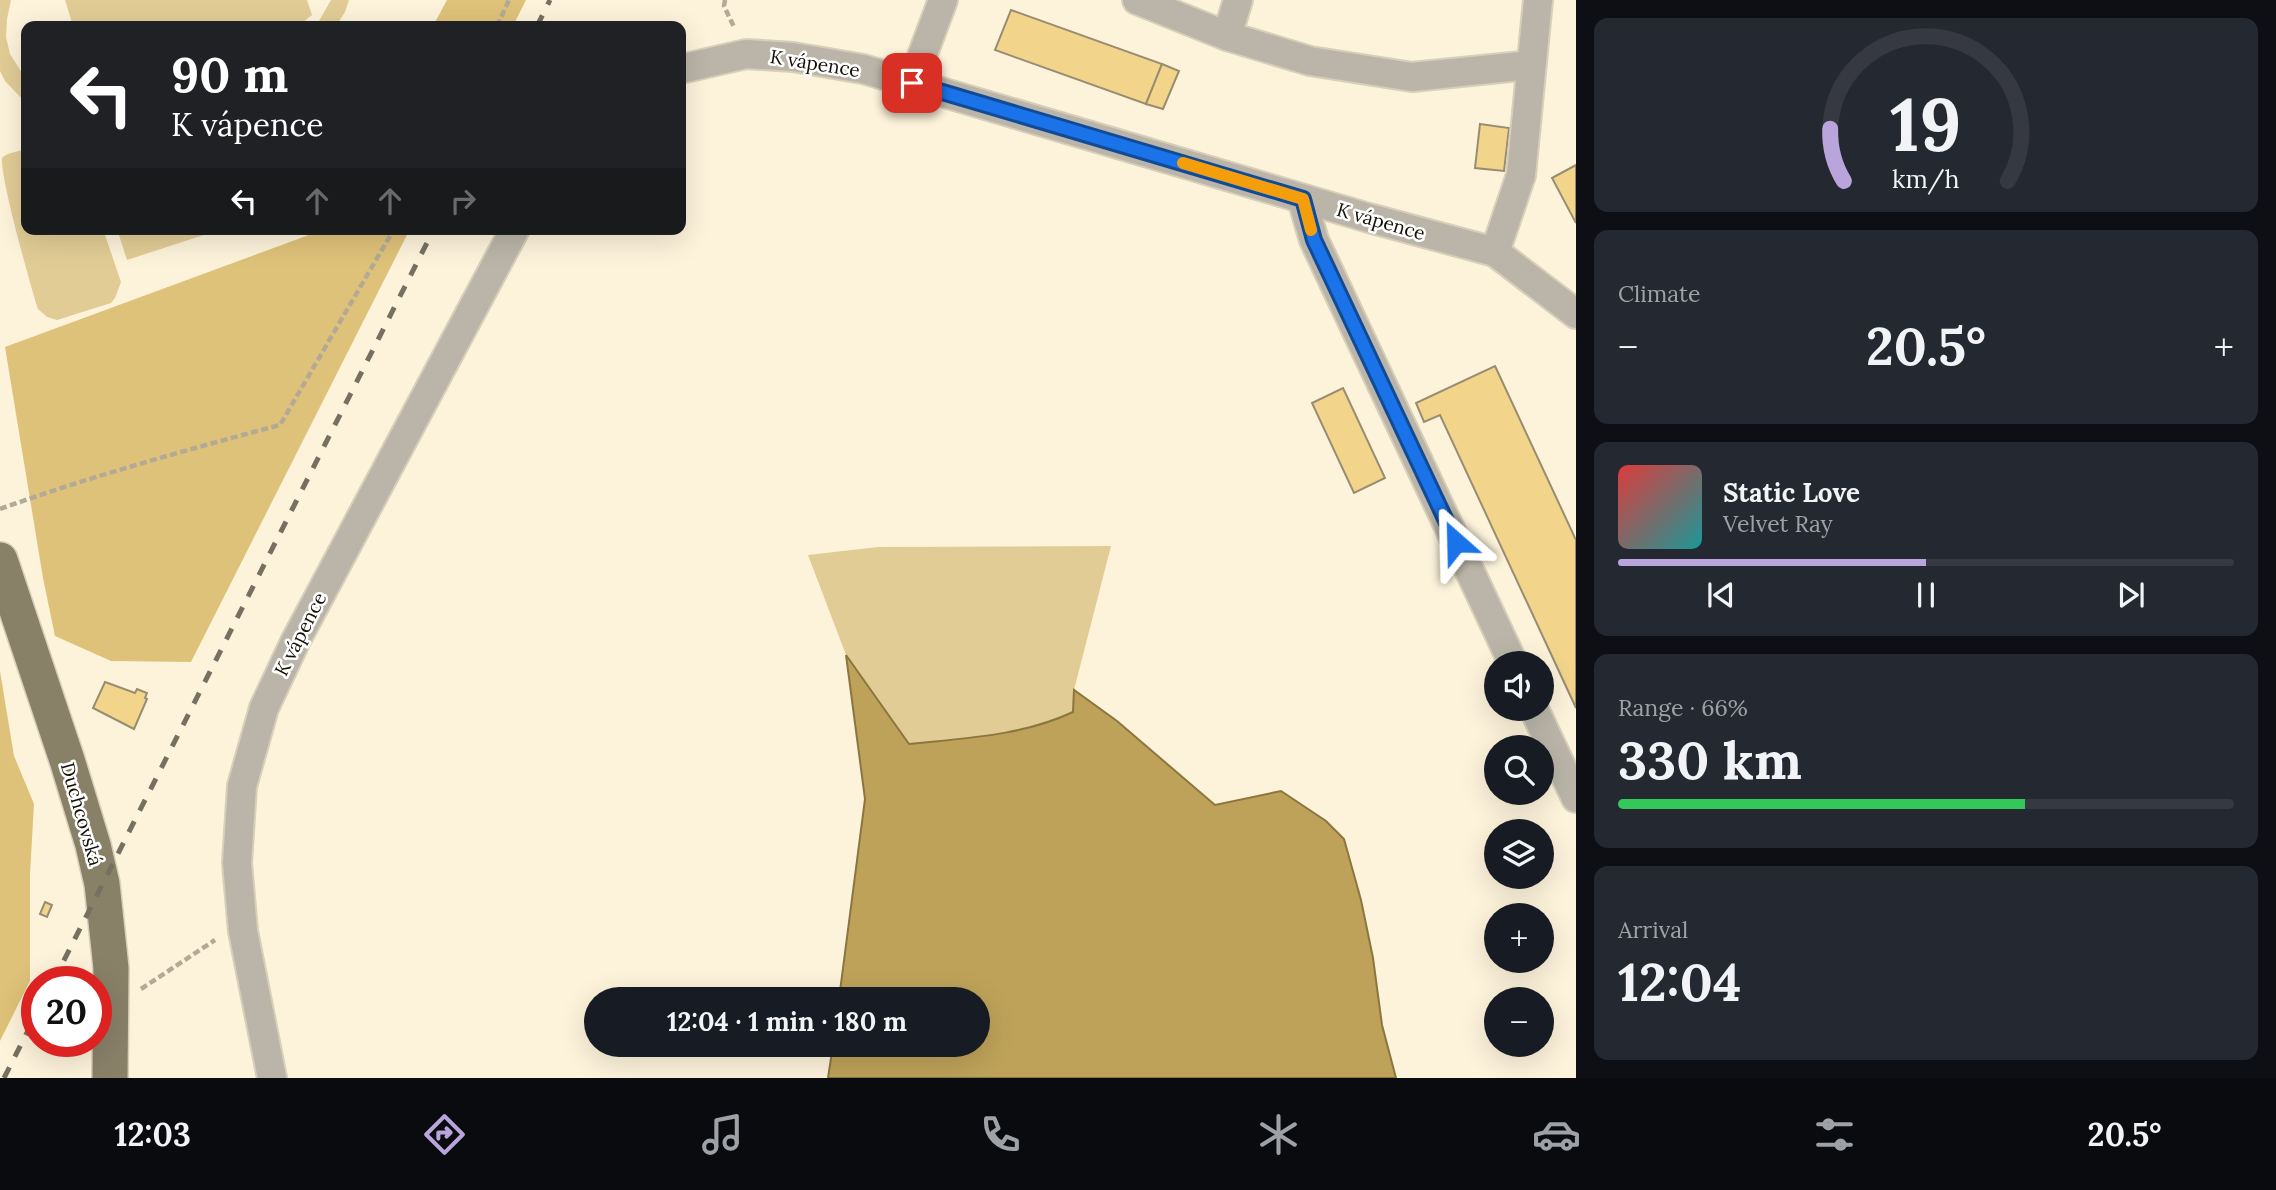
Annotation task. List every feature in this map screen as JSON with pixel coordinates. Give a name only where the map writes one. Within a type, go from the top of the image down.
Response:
[{"type":"main road","name":"Duchcovská","points":[[0,560],[93,845],[106,910],[109,966]]},
{"type":"main road","name":"Duchcovská","points":[[110,1057],[110,1078]]},
{"type":"street","points":[[912,83],[943,0]]},
{"type":"street","points":[[1137,0],[1227,36],[1310,61],[1412,77],[1531,65]]},
{"type":"street","points":[[1227,36],[1238,0]]},
{"type":"street","points":[[1495,252],[1521,175],[1538,0]]},
{"type":"street","name":"K vápence","points":[[686,68],[746,54],[758,54],[863,69],[1303,199],[1495,252],[1576,314]]},
{"type":"street","points":[[1303,199],[1314,240],[1507,651]]},
{"type":"street","name":"K vápence","points":[[272,1078],[243,931],[237,863],[242,786],[264,708],[296,640],[512,235]]},
{"type":"street","points":[[1540,721],[1576,798]]},
{"type":"path","points":[[499,21],[509,0]]},
{"type":"path","points":[[0,509],[153,459],[280,425],[391,235]]},
{"type":"path","points":[[112,1003],[136,992],[225,934],[243,931]]},
{"type":"shaded area","points":[[0,0],[11,0],[6,37],[10,54],[21,71],[21,98],[5,81],[0,71]]},
{"type":"shaded area","points":[[65,0],[307,0],[312,15],[304,21],[71,21]]},
{"type":"shaded area","points":[[331,0],[349,0],[339,21],[319,21]]},
{"type":"shaded area","points":[[447,0],[526,0],[516,21],[436,21]]},
{"type":"shaded area","points":[[21,150],[21,235],[105,235],[121,282],[111,303],[57,320],[47,317],[38,309],[6,186],[2,158]]},
{"type":"shaded area","points":[[119,235],[204,235],[127,260]]},
{"type":"shaded area","points":[[309,235],[407,235],[191,662],[111,661],[55,636],[5,347]]},
{"type":"shaded area","points":[[1111,546],[1074,690],[1073,712],[1013,731],[909,744],[846,655],[808,555],[878,547]]},
{"type":"shaded area","points":[[846,655],[909,744],[993,735],[1054,720],[1073,712],[1074,690],[1117,721],[1215,805],[1281,791],[1326,821],[1344,839],[1361,900],[1373,958],[1382,1025],[1396,1078],[828,1078],[831,1057],[990,1057],[990,987],[841,987],[865,799]]},
{"type":"shaded area","points":[[0,671],[14,756],[34,804],[30,874],[30,966],[21,966],[21,999],[0,1041]]},
{"type":"building","points":[[1011,10],[1162,64],[1146,104],[995,50]]},
{"type":"building","points":[[1162,64],[1179,71],[1163,109],[1146,104]]},
{"type":"building","points":[[1480,124],[1509,128],[1504,171],[1475,168]]},
{"type":"building","points":[[1576,165],[1576,223],[1552,178]]},
{"type":"building","points":[[1495,366],[1576,540],[1576,708],[1554,661],[1554,651],[1550,651],[1440,415],[1424,422],[1416,403]]},
{"type":"building","points":[[1343,388],[1385,478],[1354,493],[1312,403]]},
{"type":"building","points":[[105,682],[135,693],[137,689],[147,693],[134,729],[93,708]]},
{"type":"building","points":[[45,902],[52,905],[47,917],[40,914]]},
{"type":"railway","points":[[540,21],[550,0]]},
{"type":"railway","points":[[61,966],[431,235]]},
{"type":"railway","points":[[4,1078],[21,1045]]},
{"type":"slow traffic","points":[[1183,163],[1303,199],[1311,230]]},
{"type":"route","points":[[912,83],[1303,199],[1314,240],[1456,542]]}]
